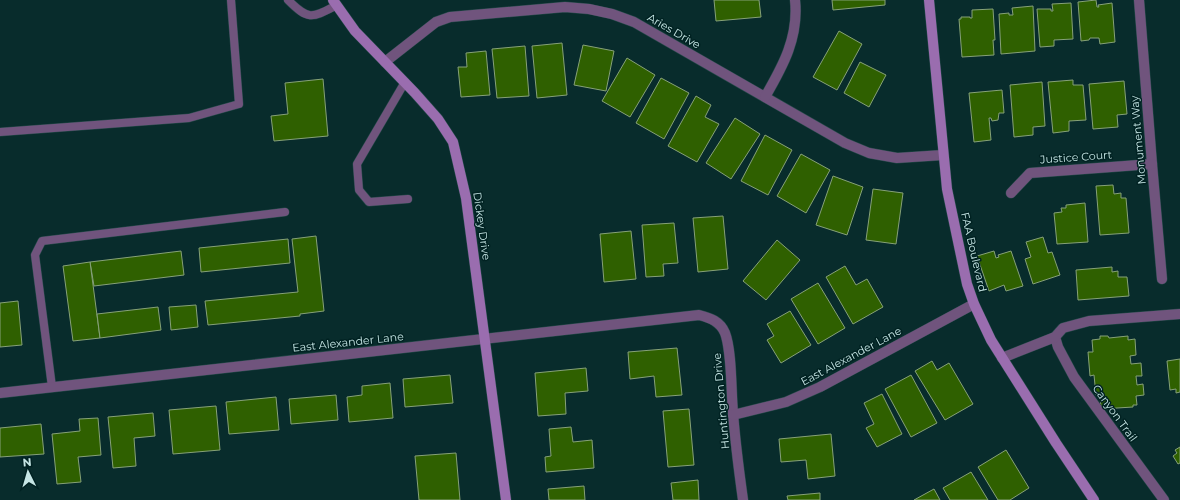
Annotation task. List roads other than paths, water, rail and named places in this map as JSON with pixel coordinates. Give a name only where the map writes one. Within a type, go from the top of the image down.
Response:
[{"type":"street","points":[[764,97],[780,72],[788,53],[794,34],[796,13],[795,0]]},
{"type":"street","name":"FAA Boulevard","points":[[929,0],[947,190],[968,284],[974,304],[991,340],[1091,499]]},
{"type":"street","name":"Monument Way","points":[[1139,0],[1162,279]]},
{"type":"street","name":"Dickey Drive","points":[[335,2],[355,31],[405,82],[438,119],[453,142],[466,198],[506,500]]},
{"type":"street","name":"Aries Drive","points":[[385,62],[436,22],[450,17],[565,7],[590,9],[612,14],[634,22],[845,143],[869,153],[898,158],[943,155]]},
{"type":"street","name":"Justice Court","points":[[1011,193],[1030,172],[1152,164]]},
{"type":"street","name":"East Alexander Lane","points":[[733,415],[786,402],[820,387],[974,304]]},
{"type":"street","points":[[1002,358],[1055,337],[1063,328],[1089,321],[1180,314]]},
{"type":"street","name":"East Alexander Lane","points":[[0,393],[699,315]]},
{"type":"street","name":"Huntington Drive","points":[[699,315],[708,317],[718,323],[725,333],[729,352],[733,415],[743,500]]},
{"type":"street","name":"Canyon Trail","points":[[1055,337],[1058,347],[1074,378],[1164,500]]},
{"type":"lane","points":[[0,132],[189,118],[239,104],[231,0]]},
{"type":"lane","points":[[288,0],[304,14],[311,16],[317,15],[335,2]]},
{"type":"lane","points":[[405,82],[356,164],[358,190],[369,202],[408,199]]},
{"type":"lane","points":[[52,387],[35,255],[42,241],[285,212]]}]
